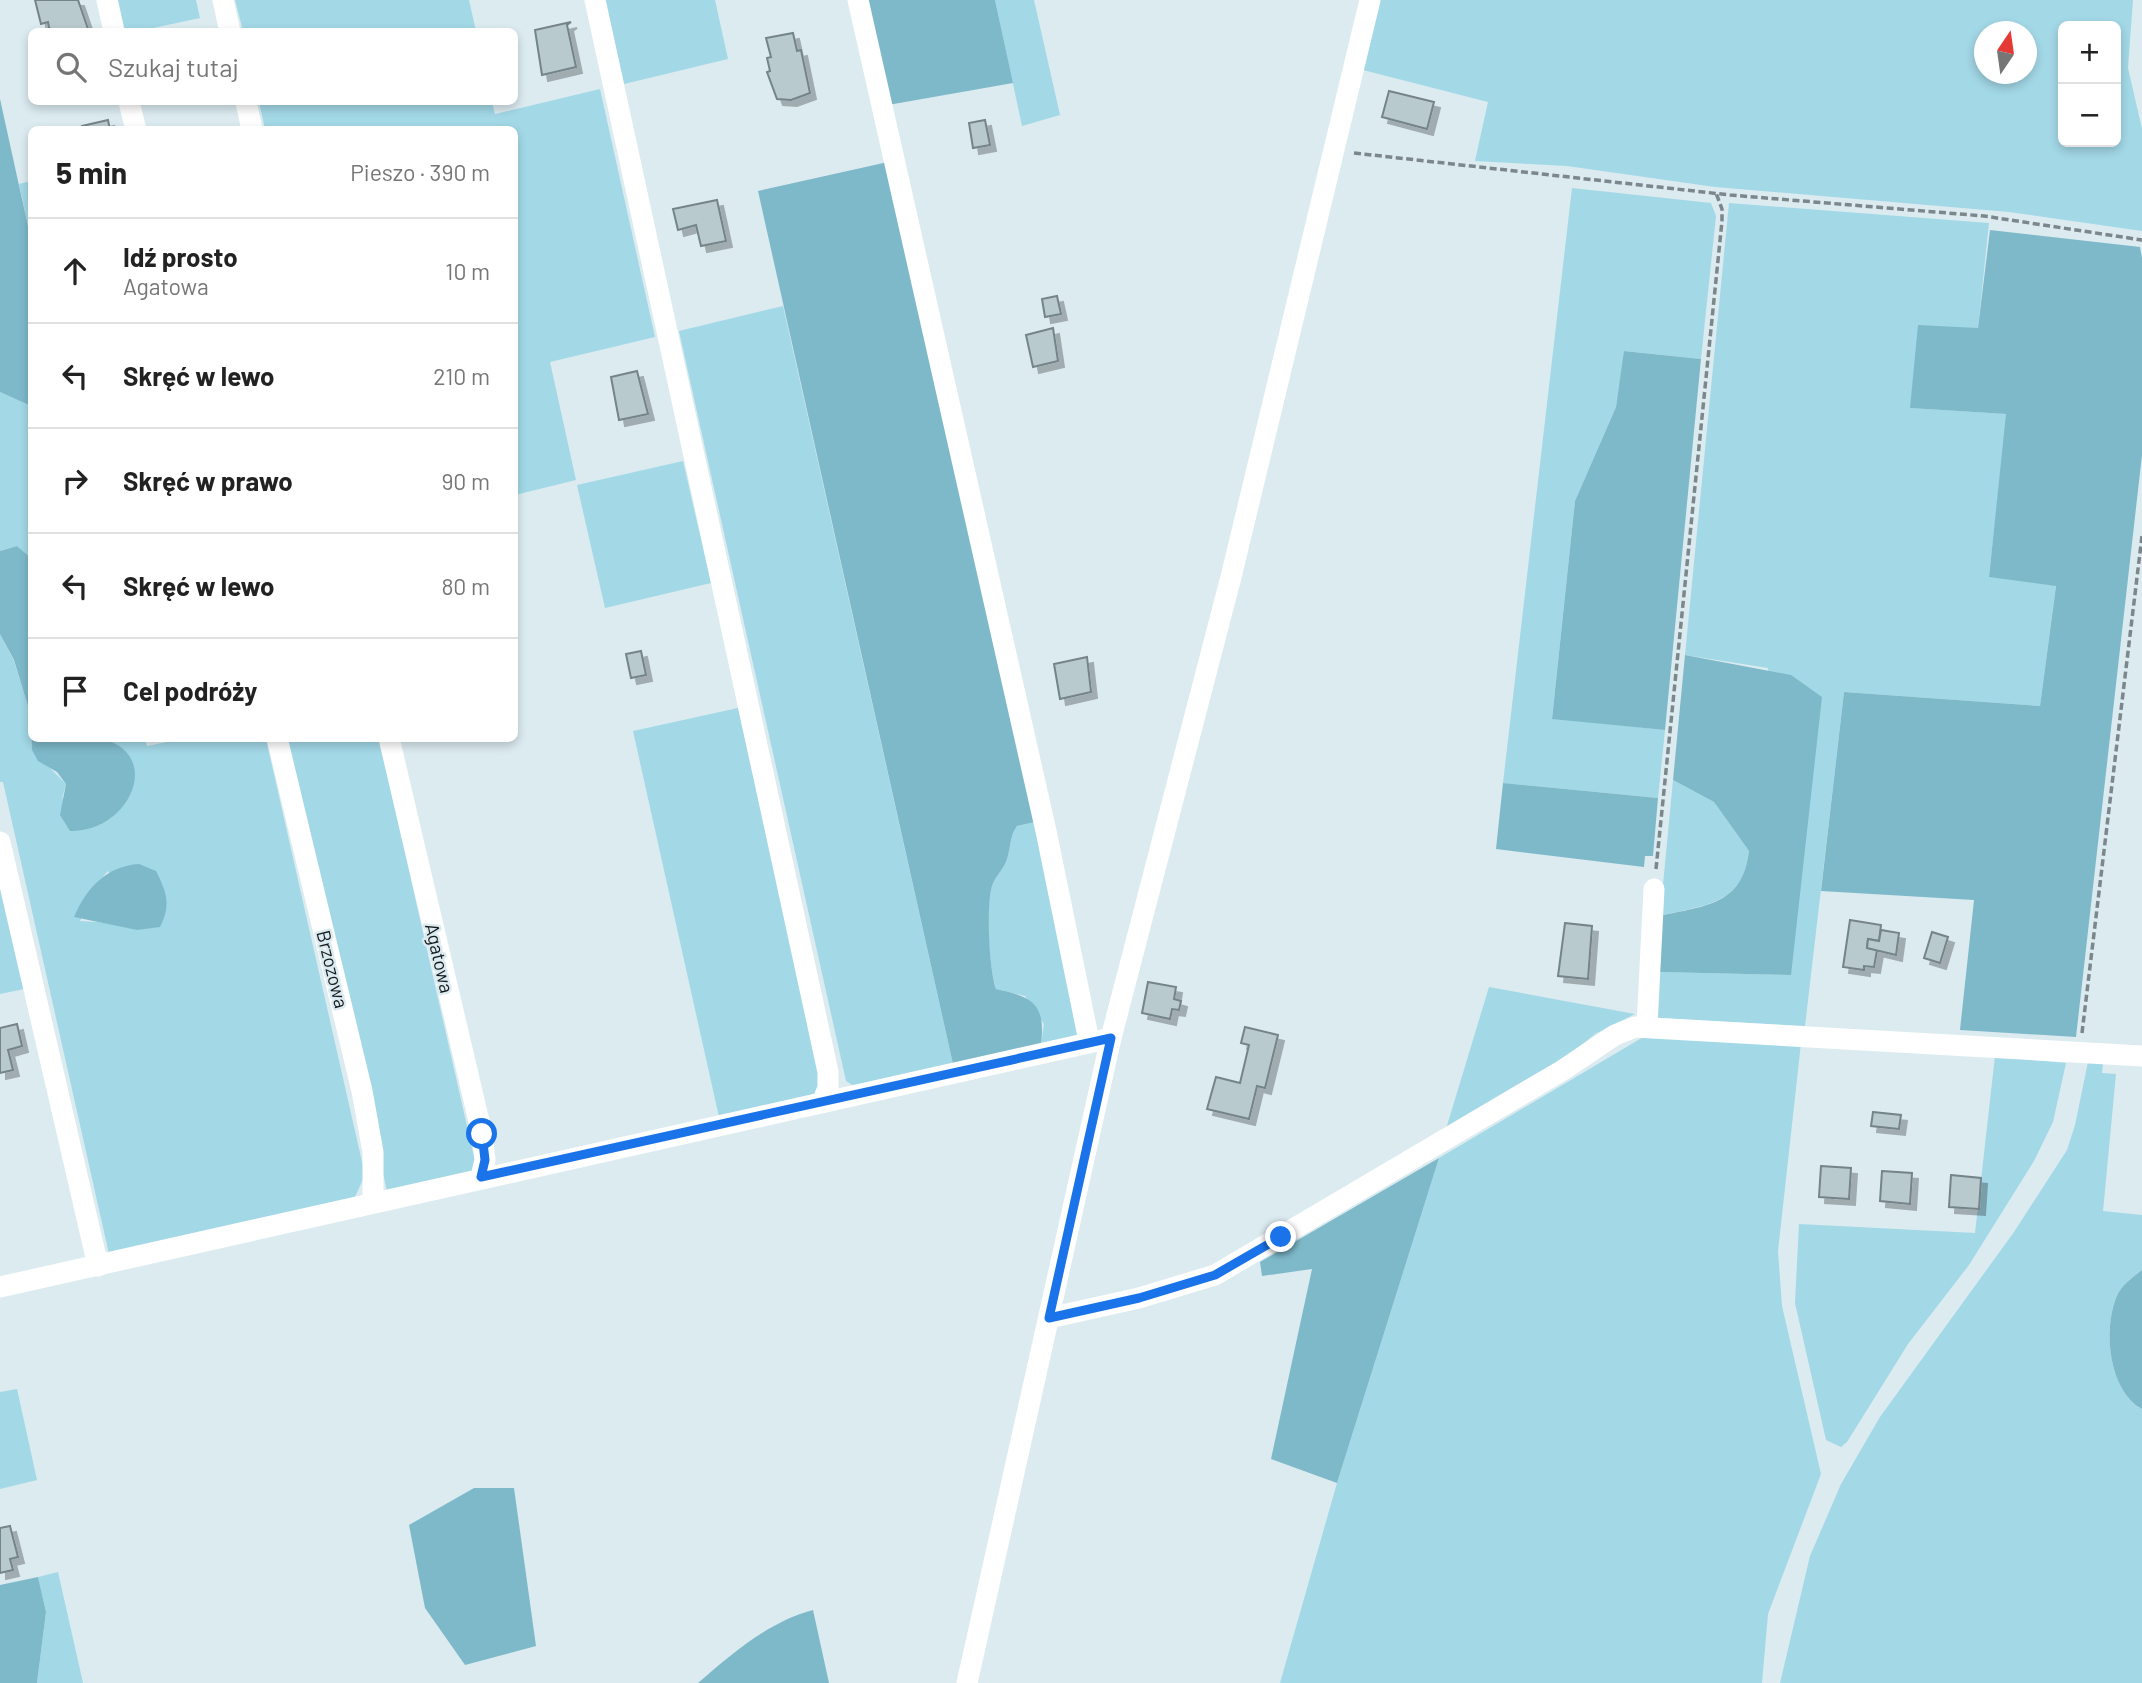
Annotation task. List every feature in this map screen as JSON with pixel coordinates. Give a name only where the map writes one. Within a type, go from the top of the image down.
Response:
[{"type":"street","points":[[107,0],[113,28]]},
{"type":"street","points":[[223,0],[229,28]]},
{"type":"street","points":[[595,0],[828,1072],[828,1088],[823,1100]]},
{"type":"street","points":[[858,0],[1046,831],[1089,1041]]},
{"type":"street","points":[[967,1683],[1111,1038],[1231,577],[1370,0]]},
{"type":"street","points":[[131,105],[135,126]]},
{"type":"street","points":[[247,105],[251,126]]},
{"type":"street","name":"Brzozowa","points":[[278,742],[362,1091],[373,1152],[373,1202]]},
{"type":"street","name":"Agatowa","points":[[390,742],[482,1134],[485,1160],[481,1177]]},
{"type":"street","points":[[0,842],[98,1266]]},
{"type":"street","points":[[1647,1026],[1654,889]]},
{"type":"street","points":[[1049,1318],[1139,1298],[1215,1275],[1563,1070],[1615,1035],[1647,1026],[2142,1056]]},
{"type":"street","points":[[0,1287],[823,1100],[1111,1038]]},
{"type":"path","points":[[1334,151],[1716,194],[1984,216],[2142,240]]},
{"type":"path","points":[[1654,889],[1722,221],[1722,209],[1716,194]]},
{"type":"path","points":[[2080,1052],[2142,536]]},
{"type":"shaded area","points":[[118,0],[196,0],[200,18],[153,28],[124,28]]},
{"type":"shaded area","points":[[235,0],[469,0],[475,28],[242,28]]},
{"type":"shaded area","points":[[605,0],[715,0],[728,59],[624,84]]},
{"type":"shaded area","points":[[865,0],[995,0],[1013,83],[888,105]]},
{"type":"shaded area","points":[[995,0],[1034,0],[1060,115],[1022,126]]},
{"type":"shaded area","points":[[1379,0],[2133,0],[2128,68],[2142,129],[2142,231],[2009,212],[1715,187],[1567,166],[1475,161],[1488,102],[1363,70]]},
{"type":"shaded area","points":[[600,89],[655,337],[550,362],[576,480],[518,494],[518,126],[264,126],[260,105],[493,105],[495,114]]},
{"type":"shaded area","points":[[0,99],[28,226],[28,405],[0,392]]},
{"type":"shaded area","points":[[888,162],[1035,822],[1017,826],[1006,862],[992,886],[989,937],[996,989],[1019,995],[1034,1004],[1041,1019],[1041,1044],[953,1064],[758,191]]},
{"type":"shaded area","points":[[28,182],[28,226],[19,184]]},
{"type":"shaded area","points":[[1572,188],[1711,203],[1716,216],[1701,359],[1625,351],[1616,407],[1575,501],[1552,718],[1665,730],[1658,798],[1503,783]]},
{"type":"shaded area","points":[[1729,203],[1989,223],[1978,328],[1910,408],[2007,414],[1989,576],[2056,585],[2040,706],[1844,692],[1805,1026],[1656,1018],[1659,972],[1791,975],[1768,668],[1685,655]]},
{"type":"shaded area","points":[[1990,230],[2140,247],[2142,258],[2142,455],[2076,1037],[1960,1030],[1974,900],[1821,891],[1844,692],[2040,706],[2056,586],[1989,577],[2006,414],[1910,408],[1918,325],[1978,328]]},
{"type":"shaded area","points":[[783,306],[953,1064],[854,1086],[846,1081],[679,331]]},
{"type":"shaded area","points":[[1624,351],[1701,359],[1665,730],[1552,719],[1575,501],[1616,407]]},
{"type":"shaded area","points":[[0,392],[28,405],[28,555],[17,546],[0,551]]},
{"type":"shaded area","points":[[683,461],[711,583],[605,608],[577,485]]},
{"type":"shaded area","points":[[17,546],[28,555],[28,706],[14,660],[0,634],[0,551]]},
{"type":"shaded area","points":[[0,634],[14,661],[28,706],[28,742],[32,742],[32,750],[66,784],[62,799],[116,745],[109,742],[146,742],[147,746],[167,742],[267,742],[365,1175],[354,1199],[109,1254],[3,782],[0,782]],"holes":[[[108,871],[137,930],[113,923],[80,921],[97,884]]]},
{"type":"shaded area","points":[[1685,655],[1791,675],[1822,697],[1791,975],[1659,972],[1660,916],[1707,905],[1730,893],[1739,883],[1749,851],[1714,802],[1673,780]]},
{"type":"shaded area","points":[[738,708],[823,1087],[819,1094],[719,1117],[633,731]]},
{"type":"shaded area","points":[[32,742],[109,742],[122,748],[132,760],[135,776],[132,792],[109,820],[91,828],[70,831],[60,815],[66,784],[57,772],[38,761],[32,750]]},
{"type":"shaded area","points":[[286,742],[380,742],[477,1170],[387,1191]]},
{"type":"shaded area","points":[[1673,780],[1714,802],[1749,851],[1739,883],[1730,893],[1707,905],[1660,916]]},
{"type":"shaded area","points":[[1503,783],[1658,798],[1653,856],[1645,856],[1644,867],[1496,849]]},
{"type":"shaded area","points":[[1035,822],[1082,1034],[1041,1044],[1044,1024],[1025,996],[996,989],[989,937],[989,908],[993,883],[1006,862],[1017,826]]},
{"type":"shaded area","points":[[139,864],[156,871],[163,886],[166,912],[160,927],[137,930],[74,917],[91,888],[99,880],[117,869]]},
{"type":"shaded area","points":[[0,881],[24,989],[0,994]]},
{"type":"shaded area","points":[[1489,987],[1635,1014],[1595,1034],[1555,1066],[1446,1129]]},
{"type":"shaded area","points":[[1645,1036],[1801,1043],[1778,1251],[1782,1306],[1821,1474],[1768,1614],[1762,1683],[1280,1683],[1337,1483],[1439,1158]]},
{"type":"shaded area","points":[[1995,1056],[2066,1063],[2053,1122],[2034,1161],[1969,1265],[1908,1344],[1847,1442],[1841,1447],[1826,1440],[1795,1303],[1799,1224],[1975,1233]]},
{"type":"shaded area","points":[[2088,1062],[2103,1063],[2102,1073],[2116,1074],[2103,1211],[2142,1215],[2142,1270],[2118,1293],[2112,1312],[2110,1343],[2116,1375],[2122,1389],[2142,1409],[2142,1683],[1780,1683],[1810,1556],[1841,1484],[1880,1417],[2014,1232],[2067,1150]]},
{"type":"shaded area","points":[[1439,1158],[1337,1483],[1271,1459],[1312,1269],[1262,1276],[1260,1262]]},
{"type":"shaded area","points":[[2142,1270],[2142,1409],[2122,1389],[2116,1375],[2110,1327],[2118,1293]]},
{"type":"shaded area","points":[[17,1389],[37,1480],[0,1489],[0,1392]]},
{"type":"shaded area","points":[[474,1488],[514,1488],[536,1646],[465,1665],[425,1608],[409,1525]]},
{"type":"shaded area","points":[[58,1572],[83,1683],[37,1683],[46,1612],[38,1577]]},
{"type":"shaded area","points":[[38,1577],[46,1612],[37,1683],[0,1683],[0,1585]]},
{"type":"shaded area","points":[[813,1610],[829,1683],[698,1683],[766,1630]]},
{"type":"building","points":[[35,0],[78,0],[88,28],[49,28],[48,22],[41,24]]},
{"type":"building","points":[[571,22],[567,25],[576,67],[542,75],[535,30]]},
{"type":"building","points":[[793,33],[797,51],[801,50],[810,93],[791,100],[777,99],[767,72],[770,71],[767,58],[771,57],[766,38]]},
{"type":"building","points":[[1389,91],[1434,102],[1427,129],[1382,117]]},
{"type":"building","points":[[108,120],[109,126],[82,126]]},
{"type":"building","points":[[985,120],[990,145],[973,148],[969,123]]},
{"type":"building","points":[[717,200],[726,241],[701,246],[696,225],[678,230],[673,209]]},
{"type":"building","points":[[1057,296],[1061,314],[1045,317],[1042,299]]},
{"type":"building","points":[[1053,328],[1058,361],[1033,367],[1026,335]]},
{"type":"building","points":[[637,371],[648,414],[619,420],[611,377]]},
{"type":"building","points":[[641,651],[646,675],[631,678],[626,654]]},
{"type":"building","points":[[1087,657],[1091,692],[1060,699],[1054,664]]},
{"type":"building","points":[[1850,920],[1881,925],[1879,941],[1868,939],[1867,948],[1877,950],[1874,967],[1864,966],[1864,970],[1843,967]]},
{"type":"building","points":[[1565,923],[1592,926],[1588,979],[1558,976]]},
{"type":"building","points":[[1881,930],[1899,933],[1896,955],[1867,948],[1868,939],[1879,941]]},
{"type":"building","points":[[1932,932],[1948,937],[1940,963],[1924,958]]},
{"type":"building","points":[[1148,982],[1176,987],[1174,999],[1181,1001],[1179,1010],[1172,1009],[1170,1019],[1142,1013]]},
{"type":"building","points":[[17,1024],[22,1046],[8,1050],[13,1070],[0,1073],[0,1028]]},
{"type":"building","points":[[1245,1027],[1278,1035],[1265,1088],[1257,1086],[1249,1119],[1207,1109],[1216,1077],[1240,1083],[1249,1045],[1241,1043]]},
{"type":"building","points":[[1873,1112],[1901,1115],[1899,1129],[1871,1126]]},
{"type":"building","points":[[1821,1166],[1851,1168],[1849,1199],[1819,1197]]},
{"type":"building","points":[[1882,1171],[1912,1173],[1910,1204],[1880,1201]]},
{"type":"building","points":[[1951,1175],[1981,1178],[1979,1209],[1949,1207]]},
{"type":"building","points":[[10,1526],[18,1557],[10,1559],[13,1570],[0,1573],[0,1528]]},
{"type":"route","points":[[482,1134],[485,1160],[481,1177],[1111,1038],[1049,1318],[1139,1298],[1215,1275],[1281,1237]]}]
